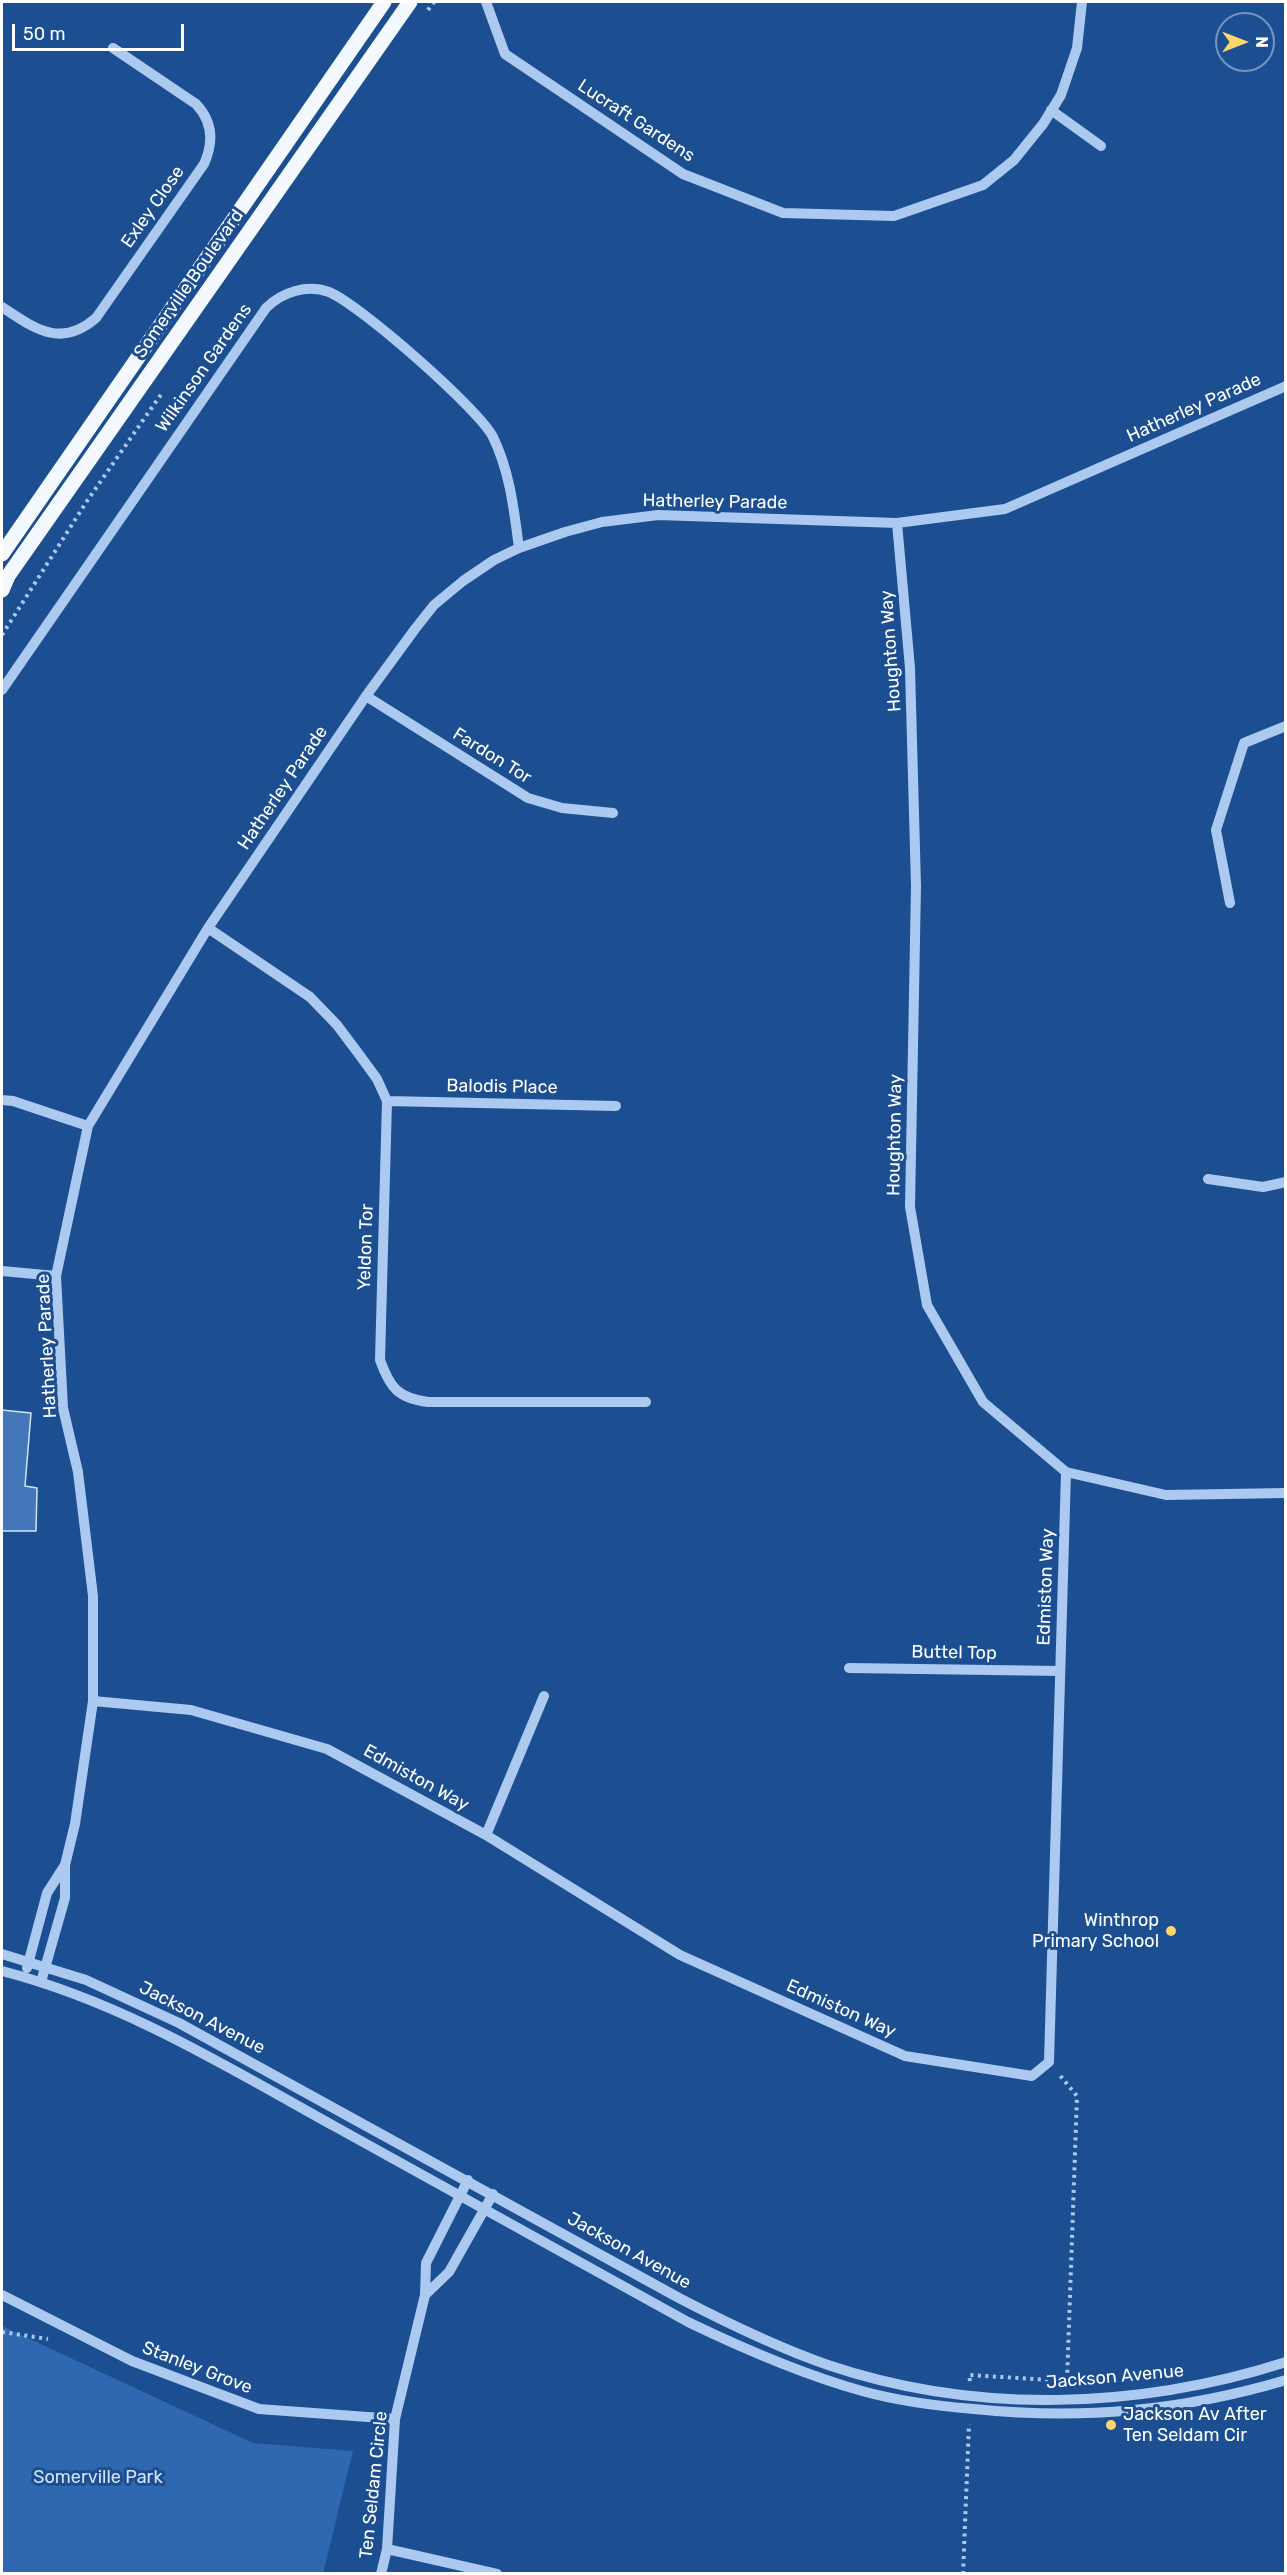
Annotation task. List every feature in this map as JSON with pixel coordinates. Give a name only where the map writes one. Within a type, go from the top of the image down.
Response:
[{"type":"main road","name":"Somerville Boulevard","points":[[2,554],[384,2]]},
{"type":"main road","name":"Somerville Boulevard","points":[[2,590],[8,576],[410,2]]},
{"type":"street","name":"Lucraft Gardens","points":[[486,2],[505,54],[683,174],[783,213],[894,216],[983,185],[1014,160],[1061,95],[1077,48],[1082,2]]},
{"type":"street","name":"Exley Close","points":[[2,307],[45,333],[83,329],[96,318],[204,164],[209,153],[212,140],[209,126],[205,114],[196,104],[113,48]]},
{"type":"street","points":[[1051,110],[1101,146]]},
{"type":"street","name":"Wilkinson Gardens","points":[[2,690],[266,308],[275,299],[294,290],[313,289],[329,292],[350,304],[461,397],[492,436],[512,491],[519,548]]},
{"type":"street","name":"Hatherley Parade","points":[[41,1982],[65,1898],[65,1865],[75,1824],[93,1701],[93,1596],[78,1472],[63,1408],[56,1276],[88,1126],[208,928],[366,696],[434,605],[463,581],[519,548],[565,531],[602,522],[658,515],[897,523],[1005,509],[1286,386]]},
{"type":"street","name":"Houghton Way","points":[[897,523],[910,668],[916,886],[910,1207],[927,1305],[983,1402],[1066,1472],[1166,1494],[1286,1492]]},
{"type":"street","name":"Fardon Tor","points":[[366,696],[528,798],[562,808],[613,813]]},
{"type":"street","points":[[1230,903],[1216,830],[1244,743],[1286,726]]},
{"type":"street","name":"Yeldon Tor","points":[[208,928],[310,997],[337,1025],[362,1057],[377,1079],[387,1101],[380,1360],[386,1379],[395,1390],[411,1400],[428,1402],[646,1402]]},
{"type":"street","points":[[2,1100],[13,1101],[88,1126]]},
{"type":"street","name":"Balodis Place","points":[[387,1101],[616,1106]]},
{"type":"street","points":[[1208,1179],[1263,1187],[1286,1182]]},
{"type":"street","points":[[2,1271],[56,1276]]},
{"type":"street","name":"Edmiston Way","points":[[93,1701],[191,1710],[327,1749],[486,1835],[680,1955],[905,2056],[1032,2076],[1049,2062],[1066,1472]]},
{"type":"street","name":"Buttel Top","points":[[849,1668],[1060,1671]]},
{"type":"street","points":[[486,1835],[544,1696]]},
{"type":"street","name":"Hatherley Parade","points":[[24,1977],[47,1893],[65,1865]]},
{"type":"street","name":"Jackson Avenue","points":[[2,1954],[86,1980],[179,2023],[679,2298],[762,2340],[852,2372],[923,2389],[1041,2400],[1150,2394],[1200,2386],[1286,2362]]},
{"type":"street","name":"Jackson Avenue","points":[[2,1971],[83,1996],[176,2038],[688,2322],[783,2366],[863,2391],[937,2406],[1042,2415],[1115,2412],[1198,2401],[1253,2390],[1286,2380]]},
{"type":"street","name":"Ten Seldam Circle","points":[[381,2574],[387,2549],[396,2419],[425,2295],[426,2263],[468,2180]]},
{"type":"street","points":[[425,2295],[449,2272],[492,2194]]},
{"type":"street","name":"Stanley Grove","points":[[2,2295],[132,2361],[260,2409],[396,2419]]},
{"type":"street","points":[[387,2549],[497,2574]]},
{"type":"path","points":[[2,635],[87,501]]},
{"type":"path","points":[[971,2394],[969,2375],[1067,2381],[1077,2096],[1049,2062]]},
{"type":"path","points":[[963,2574],[970,2409]]},
{"type":"green space","name":"Somerville Park","points":[[2,2326],[253,2443],[353,2451],[323,2573],[2,2573]]},
{"type":"building","points":[[2,1410],[31,1413],[25,1486],[37,1488],[36,1531],[2,1531]]},
{"type":"place","name":"Winthrop Primary School","points":[[1171,1931]]},
{"type":"place","name":"Jackson Av After Ten Seldam Cir","points":[[1111,2425]]}]
